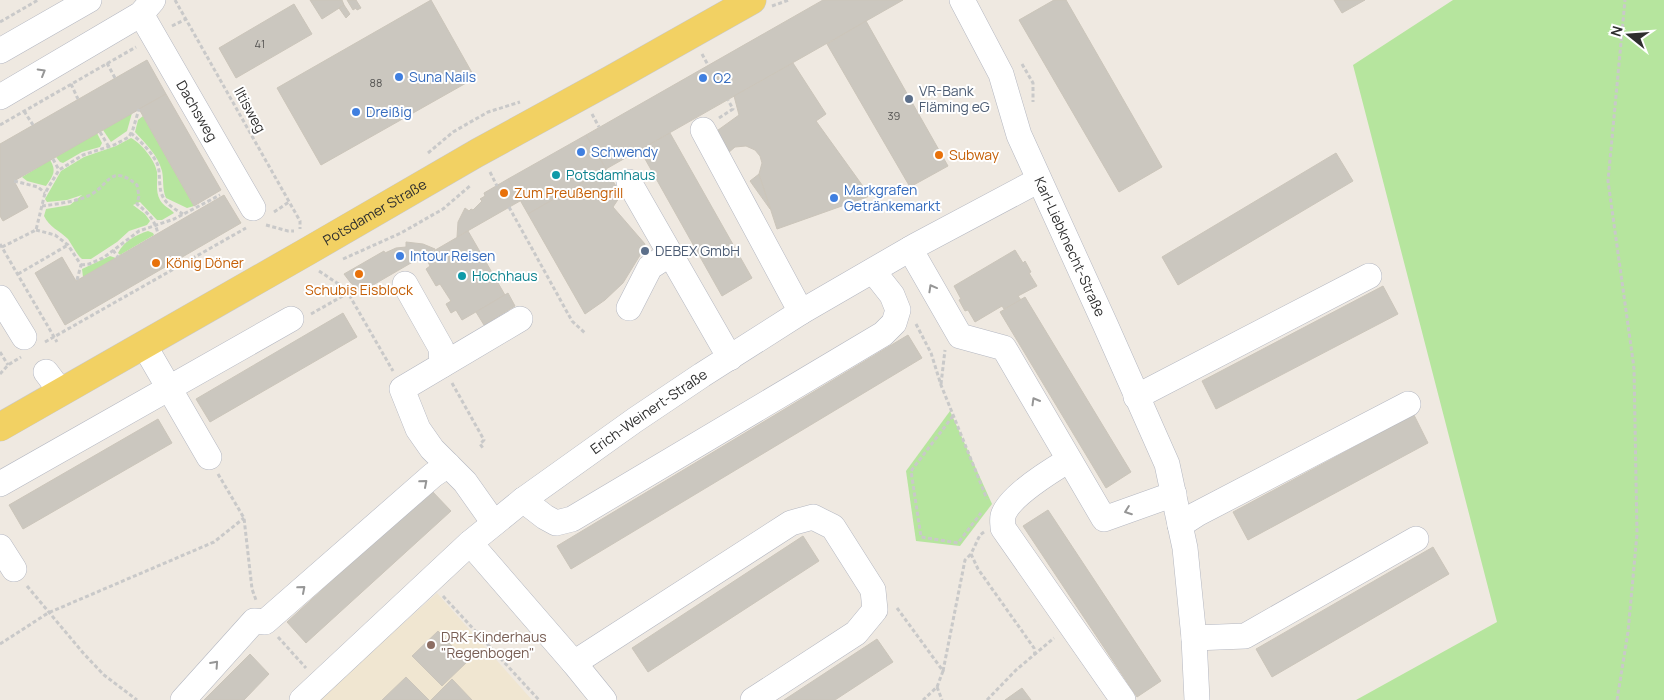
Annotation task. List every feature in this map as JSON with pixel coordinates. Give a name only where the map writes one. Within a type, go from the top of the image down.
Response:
[{"type":"main road","name":"Potsdamer Straße","points":[[0,427],[54,382],[144,345],[477,153],[752,0]]},
{"type":"street","points":[[0,51],[89,0]]},
{"type":"street","name":"Karl-Liebknecht-Straße","points":[[962,0],[1001,74],[1019,135],[1167,464],[1184,548],[1194,638],[1198,700]]},
{"type":"street","name":"Dachsweg","points":[[0,97],[147,7],[154,37],[239,184],[255,220]]},
{"type":"street","points":[[703,130],[801,312]]},
{"type":"street","name":"Erich-Weinert-Straße","points":[[302,700],[470,543],[523,500],[635,420],[801,312],[910,249],[1039,180]]},
{"type":"street","points":[[629,182],[730,358]]},
{"type":"street","points":[[910,249],[960,336],[1004,348],[1104,520],[1174,494]]},
{"type":"street","points":[[629,308],[650,266],[670,254]]},
{"type":"street","points":[[523,500],[544,517],[556,522],[572,519],[883,334],[894,323],[898,310],[892,295],[873,271]]},
{"type":"street","points":[[1136,397],[1369,276]]},
{"type":"street","points":[[405,284],[441,348],[442,365]]},
{"type":"street","points":[[0,298],[29,346]]},
{"type":"street","points":[[0,484],[291,319]]},
{"type":"street","points":[[494,523],[465,482],[432,449],[418,429],[402,389],[520,319]]},
{"type":"street","points":[[144,345],[209,457]]},
{"type":"street","points":[[1180,525],[1197,514],[1408,404]]},
{"type":"street","points":[[1069,460],[1046,474],[994,516],[1123,700]]},
{"type":"street","points":[[183,700],[254,621],[265,622],[433,474],[448,465]]},
{"type":"street","points":[[574,663],[791,523],[813,517],[833,527],[873,590],[875,610],[856,633],[753,700]]},
{"type":"street","points":[[1194,638],[1245,636],[1416,540]]},
{"type":"street","points":[[470,543],[604,700]]},
{"type":"street","points":[[0,547],[14,569]]},
{"type":"path","points":[[0,22],[30,2],[38,0]]},
{"type":"path","name":"Iltisweg","points":[[175,0],[300,221],[299,231],[288,232],[255,220]]},
{"type":"path","points":[[1617,700],[1628,632],[1637,534],[1634,368],[1608,181],[1625,0]]},
{"type":"path","points":[[0,125],[186,18]]},
{"type":"path","points":[[107,64],[116,78]]},
{"type":"path","points":[[71,84],[78,99]]},
{"type":"path","points":[[36,230],[45,193],[59,170],[83,155],[108,147],[129,136],[139,109]]},
{"type":"path","points":[[589,110],[599,127]]},
{"type":"path","points":[[24,111],[33,125]]},
{"type":"path","points":[[100,132],[108,147]]},
{"type":"path","points":[[131,133],[156,161],[159,169],[161,195],[164,201],[184,214]]},
{"type":"path","points":[[53,159],[59,170]]},
{"type":"path","points":[[488,169],[497,186]]},
{"type":"path","points":[[42,206],[61,204],[89,196],[98,190],[109,178],[119,175],[129,178],[137,184],[139,196],[137,204],[150,215],[156,225],[158,234]]},
{"type":"path","points":[[14,181],[38,187],[45,193]]},
{"type":"path","points":[[81,264],[89,264],[103,258],[139,231],[174,219],[239,184]]},
{"type":"path","points":[[509,208],[572,321],[586,334]]},
{"type":"path","points":[[0,374],[29,346],[54,337],[255,220]]},
{"type":"path","points":[[57,342],[1,245],[36,230],[55,235],[68,246],[81,264],[77,280]]},
{"type":"path","points":[[18,274],[68,246]]},
{"type":"path","points":[[113,250],[118,257]]},
{"type":"path","points":[[319,270],[348,293],[402,389]]},
{"type":"path","points":[[913,318],[931,353],[941,385],[994,516]]},
{"type":"path","points":[[0,352],[8,365]]},
{"type":"path","points":[[442,365],[484,440],[480,444],[483,448]]},
{"type":"path","points":[[953,415],[911,471],[921,537],[958,543],[994,516]]},
{"type":"path","points":[[209,457],[244,518],[252,589],[265,622],[319,683]]},
{"type":"path","points":[[923,700],[937,687],[943,671],[965,560],[971,554],[980,535],[994,516]]},
{"type":"path","points":[[0,644],[48,613],[214,542],[244,518]]},
{"type":"path","points":[[971,554],[978,569],[1034,648],[1035,655]]},
{"type":"path","points":[[14,569],[48,613],[104,675],[138,700]]},
{"type":"path","points":[[430,581],[540,700]]},
{"type":"path","points":[[873,590],[887,596],[943,671]]},
{"type":"path","points":[[987,700],[1016,670],[1071,624]]},
{"type":"path","points":[[937,687],[942,700]]},
{"type":"shaded area","name":"DRK-Kinderhaus \"Regenbogen\"","points":[[437,593],[532,700],[322,700],[320,698]]},
{"type":"green space","points":[[1453,0],[1664,0],[1664,700],[1356,700],[1497,622],[1353,65]]},
{"type":"green space","points":[[132,113],[127,131],[111,142],[103,130]]},
{"type":"green space","points":[[143,116],[194,206],[187,208],[166,198],[162,171],[158,160],[135,132],[138,120]]},
{"type":"green space","points":[[97,133],[102,143],[100,147],[82,152],[63,163],[56,157]]},
{"type":"green space","points":[[131,138],[143,148],[154,162],[157,172],[158,197],[174,213],[162,220],[157,220],[140,202],[133,205],[145,214],[150,221],[147,225],[129,231],[117,242],[91,259],[82,259],[68,239],[52,226],[44,216],[46,209],[70,205],[82,195],[67,200],[47,202],[45,199],[61,171],[84,157],[116,146]]},
{"type":"green space","points":[[50,160],[54,170],[46,186],[27,181],[22,177]]},
{"type":"green space","points":[[148,231],[154,235],[120,255],[118,253],[131,239]]},
{"type":"green space","points":[[110,256],[116,258],[83,277],[82,269]]},
{"type":"green space","points":[[950,411],[992,504],[960,546],[916,541],[906,471]]},
{"type":"building","points":[[310,0],[342,0],[344,5],[322,19]]},
{"type":"building","points":[[347,0],[356,0],[361,8],[353,10]]},
{"type":"building","points":[[431,0],[475,78],[321,165],[277,88]]},
{"type":"building","points":[[823,0],[903,0],[606,169],[586,135]]},
{"type":"building","points":[[1054,0],[1066,0],[1162,167],[1119,192],[1019,20]]},
{"type":"building","points":[[1334,0],[1365,0],[1342,13]]},
{"type":"building","points":[[294,4],[312,34],[236,78],[219,48]]},
{"type":"building","points":[[344,5],[350,14],[346,18],[339,8]]},
{"type":"building","points":[[866,21],[948,166],[910,187],[827,44]]},
{"type":"building","points":[[147,60],[166,94],[14,181],[28,207],[3,221],[0,216],[0,144]]},
{"type":"building","points":[[793,63],[826,114],[816,121],[870,196],[777,229],[759,174],[762,163],[760,156],[755,150],[746,146],[735,147],[728,153],[714,133],[739,115],[734,96]]},
{"type":"building","points":[[166,94],[221,190],[194,206],[139,109]]},
{"type":"building","points":[[670,133],[752,278],[722,296],[640,150]]},
{"type":"building","name":"Potsdamhaus","points":[[586,135],[606,169],[528,214],[508,179]]},
{"type":"building","points":[[1336,153],[1353,181],[1178,285],[1162,257]]},
{"type":"building","points":[[606,169],[621,195],[613,207],[645,244],[623,283],[605,300],[585,314],[528,214]]},
{"type":"building","points":[[759,174],[770,209],[750,181]]},
{"type":"building","points":[[508,179],[520,201],[457,237],[458,222],[465,208],[469,211],[473,210],[482,201],[480,199],[485,196],[484,193]]},
{"type":"building","points":[[224,195],[241,223],[65,325],[35,273],[62,257],[76,281]]},
{"type":"building","name":"Hochhaus","points":[[468,231],[505,295],[462,320],[456,310],[451,313],[446,304],[451,301],[440,284],[436,286],[426,269],[430,266],[425,256]]},
{"type":"building","points":[[406,242],[423,244],[435,249],[361,292],[344,274],[384,251],[385,253],[396,248],[406,247]]},
{"type":"building","points":[[1015,250],[1023,263],[1025,261],[1031,272],[1029,273],[1037,286],[1018,296],[1021,300],[1004,309],[1002,306],[975,322],[968,310],[965,311],[954,286]]},
{"type":"building","points":[[1383,286],[1398,314],[1216,409],[1202,381]]},
{"type":"building","points":[[508,293],[515,306],[484,325],[476,312]]},
{"type":"building","points":[[1025,297],[1131,472],[1106,488],[1000,312]]},
{"type":"building","points":[[343,313],[357,337],[210,422],[196,399]]},
{"type":"building","points":[[908,335],[922,358],[571,569],[557,546]]},
{"type":"building","points":[[1414,415],[1428,443],[1248,540],[1233,512]]},
{"type":"building","points":[[158,419],[172,443],[23,529],[9,505]]},
{"type":"building","points":[[431,490],[451,511],[306,643],[287,622]]},
{"type":"building","points":[[1048,510],[1161,681],[1137,697],[1023,526]]},
{"type":"building","points":[[803,536],[819,561],[648,672],[632,648]]},
{"type":"building","points":[[1433,547],[1449,574],[1272,677],[1256,649]]},
{"type":"building","points":[[438,631],[467,662],[442,686],[412,656]]},
{"type":"building","points":[[877,639],[893,662],[835,700],[784,700]]},
{"type":"building","points":[[250,654],[269,674],[244,700],[204,700]]},
{"type":"building","points":[[406,677],[429,700],[382,700]]},
{"type":"building","points":[[452,679],[472,700],[431,700]]},
{"type":"building","points":[[1022,688],[1031,700],[1005,700]]},
{"type":"place","name":"Suna Nails","points":[[399,77]]},
{"type":"place","name":"O2","points":[[703,78]]},
{"type":"place","name":"VR-Bank Fläming eG","points":[[909,99]]},
{"type":"place","name":"Dreißig","points":[[356,112]]},
{"type":"place","name":"Schwendy","points":[[581,152]]},
{"type":"place","name":"Subway","points":[[939,155]]},
{"type":"place","name":"Potsdamhaus","points":[[556,175]]},
{"type":"place","name":"Zum Preußengrill","points":[[504,193]]},
{"type":"place","name":"Markgrafen Getränkemarkt","points":[[834,198]]},
{"type":"place","name":"DEBEX GmbH","points":[[645,251]]},
{"type":"place","name":"Intour Reisen","points":[[400,256]]},
{"type":"place","name":"König Döner","points":[[156,263]]},
{"type":"place","name":"Schubis Eisblock","points":[[359,274]]},
{"type":"place","name":"Hochhaus","points":[[462,276]]},
{"type":"place","name":"DRK-Kinderhaus \"Regenbogen\"","points":[[431,645]]}]
